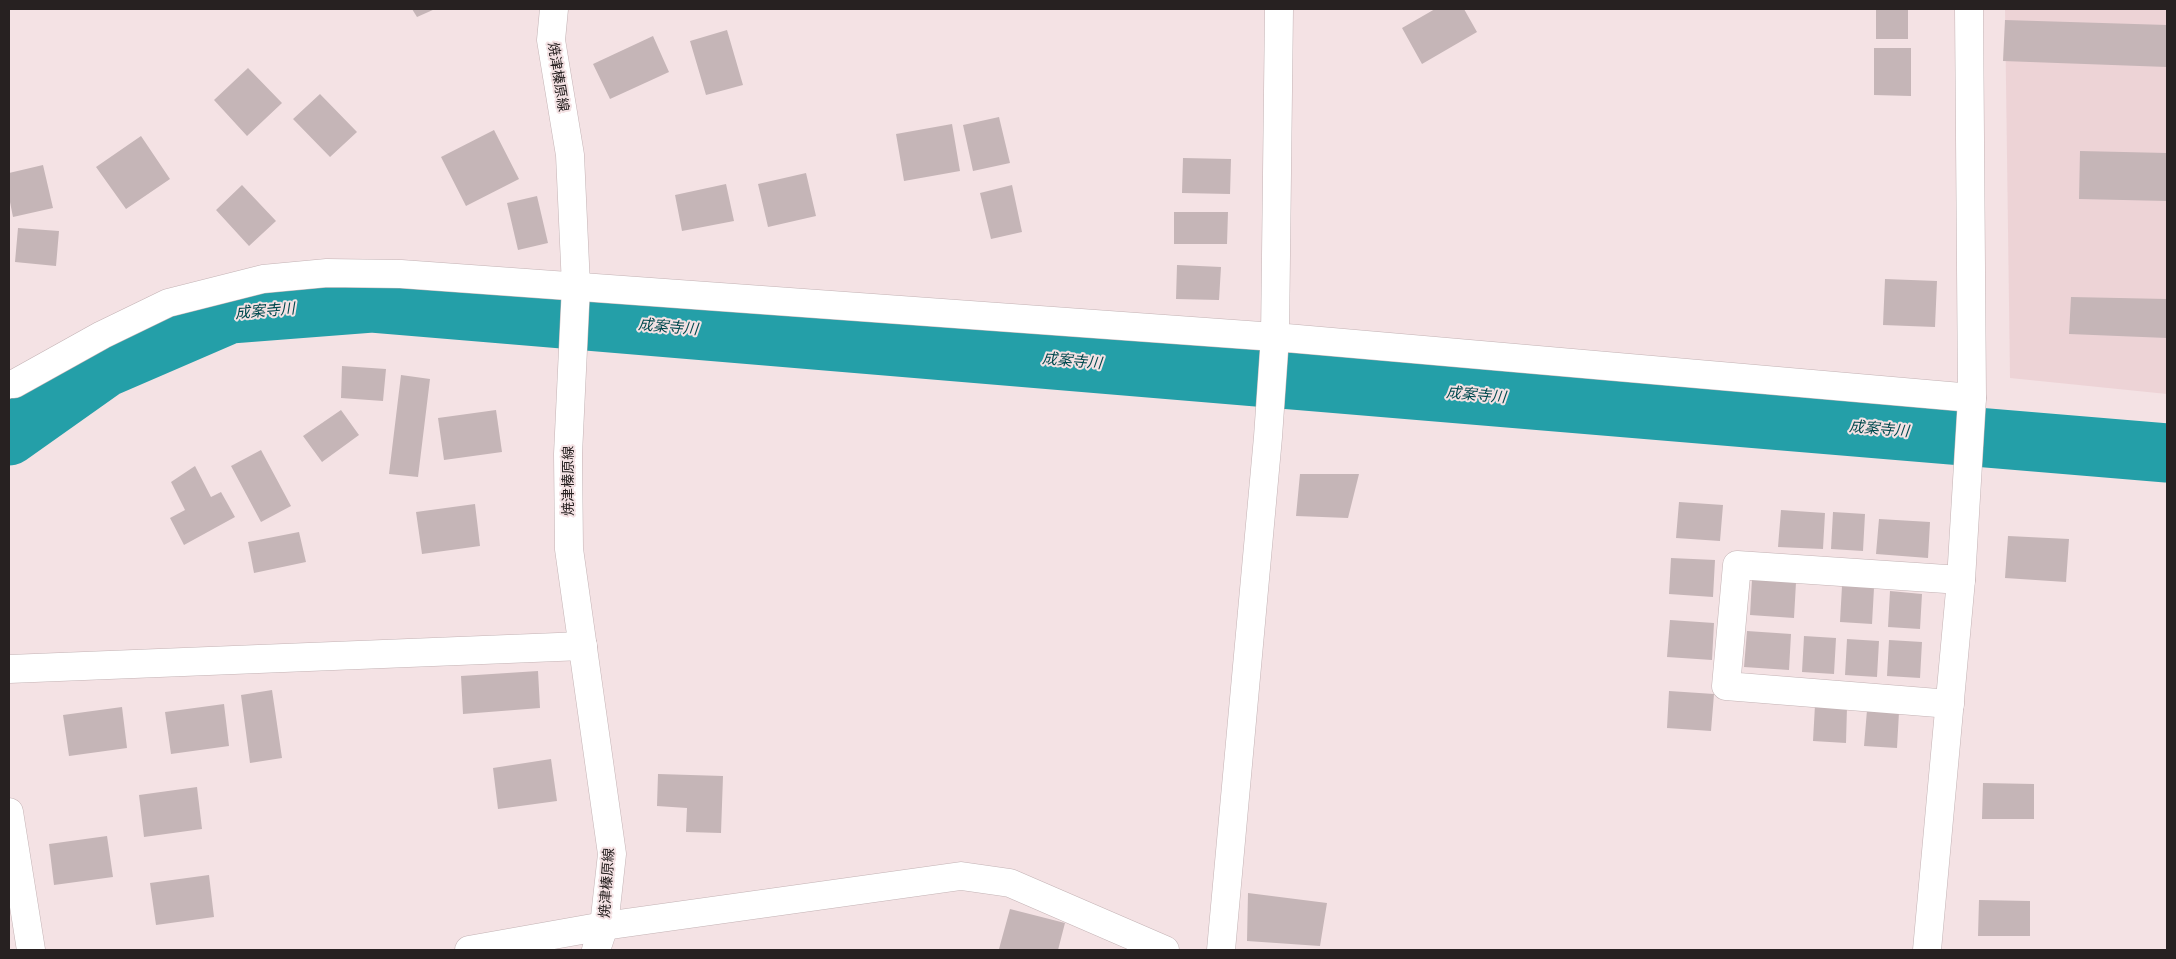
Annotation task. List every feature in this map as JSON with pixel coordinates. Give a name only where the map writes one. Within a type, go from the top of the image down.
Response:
[{"type":"street","name":"焼津榛原線","points":[[554,9],[551,40],[570,155],[576,291],[568,454],[569,549],[612,854],[600,938]]},
{"type":"street","points":[[1221,950],[1268,436],[1274,344],[1279,9]]},
{"type":"street","points":[[1927,950],[1961,580],[1971,403],[1969,9]]},
{"type":"street","points":[[9,384],[14,384],[102,335],[168,303],[263,279],[346,273],[401,274],[576,291],[1274,344],[1971,403]]},
{"type":"street","points":[[1950,704],[1726,686],[1737,565],[1961,580]]},
{"type":"street","points":[[9,668],[583,646]]},
{"type":"street","points":[[9,812],[31,950]]},
{"type":"street","points":[[469,950],[600,938],[960,876],[1010,883],[1165,950]]},
{"type":"shaded area","points":[[2005,9],[2167,9],[2167,394],[2010,378]]},
{"type":"building","points":[[412,9],[435,9],[417,17]]},
{"type":"building","points":[[1435,9],[1464,9],[1477,32],[1422,64],[1402,28]]},
{"type":"building","points":[[1876,9],[1908,9],[1908,39],[1876,39]]},
{"type":"building","points":[[2005,20],[2167,25],[2167,67],[2003,61]]},
{"type":"building","points":[[727,30],[743,85],[706,95],[690,41]]},
{"type":"building","points":[[653,36],[669,72],[610,99],[593,64]]},
{"type":"building","points":[[1874,48],[1911,48],[1911,96],[1874,95]]},
{"type":"building","points":[[248,68],[282,103],[247,136],[214,100]]},
{"type":"building","points":[[320,94],[357,132],[330,157],[293,119]]},
{"type":"building","points":[[999,117],[1010,163],[973,171],[963,125]]},
{"type":"building","points":[[952,124],[960,171],[904,181],[896,134]]},
{"type":"building","points":[[494,130],[519,179],[466,206],[441,157]]},
{"type":"building","points":[[141,136],[170,179],[126,209],[96,167]]},
{"type":"building","points":[[2080,151],[2167,153],[2167,201],[2079,199]]},
{"type":"building","points":[[1183,158],[1231,159],[1230,194],[1182,193]]},
{"type":"building","points":[[43,165],[53,208],[13,217],[9,197],[9,173]]},
{"type":"building","points":[[806,173],[816,216],[768,227],[758,184]]},
{"type":"building","points":[[726,184],[734,221],[682,231],[675,195]]},
{"type":"building","points":[[242,185],[276,221],[249,246],[216,210]]},
{"type":"building","points":[[1012,185],[1022,232],[991,239],[980,193]]},
{"type":"building","points":[[537,196],[548,243],[518,250],[507,203]]},
{"type":"building","points":[[1174,212],[1228,212],[1227,244],[1174,244]]},
{"type":"building","points":[[18,228],[59,231],[56,266],[15,262]]},
{"type":"building","points":[[1177,265],[1221,267],[1219,300],[1176,299]]},
{"type":"building","points":[[1885,279],[1937,281],[1935,327],[1883,325]]},
{"type":"building","points":[[2071,297],[2167,299],[2167,338],[2069,334]]},
{"type":"building","points":[[342,366],[386,369],[383,401],[341,398]]},
{"type":"building","points":[[401,375],[430,379],[418,477],[389,474]]},
{"type":"building","points":[[341,410],[359,435],[322,462],[303,436]]},
{"type":"building","points":[[496,410],[502,452],[444,460],[438,418]]},
{"type":"building","points":[[261,450],[291,506],[261,522],[231,466]]},
{"type":"building","points":[[195,466],[211,497],[221,492],[235,517],[184,545],[170,518],[185,510],[171,482]]},
{"type":"building","points":[[1300,474],[1359,474],[1348,518],[1296,516]]},
{"type":"building","points":[[1679,502],[1723,505],[1720,541],[1676,538]]},
{"type":"building","points":[[475,504],[480,546],[422,554],[416,512]]},
{"type":"building","points":[[1781,510],[1825,513],[1823,549],[1778,547]]},
{"type":"building","points":[[1833,512],[1865,514],[1863,551],[1831,549]]},
{"type":"building","points":[[1879,519],[1930,522],[1928,558],[1876,554]]},
{"type":"building","points":[[299,532],[306,562],[254,573],[248,542]]},
{"type":"building","points":[[2008,536],[2069,539],[2066,582],[2005,578]]},
{"type":"building","points":[[1671,558],[1715,560],[1713,597],[1669,594]]},
{"type":"building","points":[[1752,579],[1796,582],[1794,618],[1750,615]]},
{"type":"building","points":[[1842,586],[1874,588],[1872,624],[1840,622]]},
{"type":"building","points":[[1890,591],[1922,594],[1920,629],[1888,627]]},
{"type":"building","points":[[1670,620],[1714,623],[1712,660],[1667,657]]},
{"type":"building","points":[[1747,631],[1791,634],[1789,670],[1744,667]]},
{"type":"building","points":[[1804,636],[1836,638],[1834,674],[1802,672]]},
{"type":"building","points":[[1847,639],[1879,641],[1877,677],[1845,675]]},
{"type":"building","points":[[1889,640],[1922,642],[1920,678],[1887,676]]},
{"type":"building","points":[[538,671],[540,708],[463,714],[461,676]]},
{"type":"building","points":[[272,690],[282,758],[250,763],[241,695]]},
{"type":"building","points":[[1669,691],[1714,694],[1711,731],[1667,728]]},
{"type":"building","points":[[224,704],[229,746],[171,754],[165,712]]},
{"type":"building","points":[[1815,705],[1847,707],[1846,743],[1813,741]]},
{"type":"building","points":[[122,707],[127,748],[69,756],[63,715]]},
{"type":"building","points":[[1867,710],[1899,712],[1897,748],[1864,746]]},
{"type":"building","points":[[551,759],[557,801],[498,809],[493,768]]},
{"type":"building","points":[[658,774],[723,776],[721,833],[686,832],[687,808],[657,806]]},
{"type":"building","points":[[1983,783],[2034,784],[2034,819],[1982,819]]},
{"type":"building","points":[[197,787],[202,829],[144,837],[139,795]]},
{"type":"building","points":[[107,836],[113,877],[54,885],[49,844]]},
{"type":"building","points":[[209,875],[214,917],[156,925],[150,883]]},
{"type":"building","points":[[1248,893],[1327,903],[1320,946],[1247,941]]},
{"type":"building","points":[[1979,900],[2030,901],[2030,936],[1978,936]]},
{"type":"building","points":[[1010,909],[1065,923],[1058,950],[999,949]]},
{"type":"waterway","name":"成案寺川","points":[[9,436],[105,368],[230,314],[372,303],[2167,453]]}]
